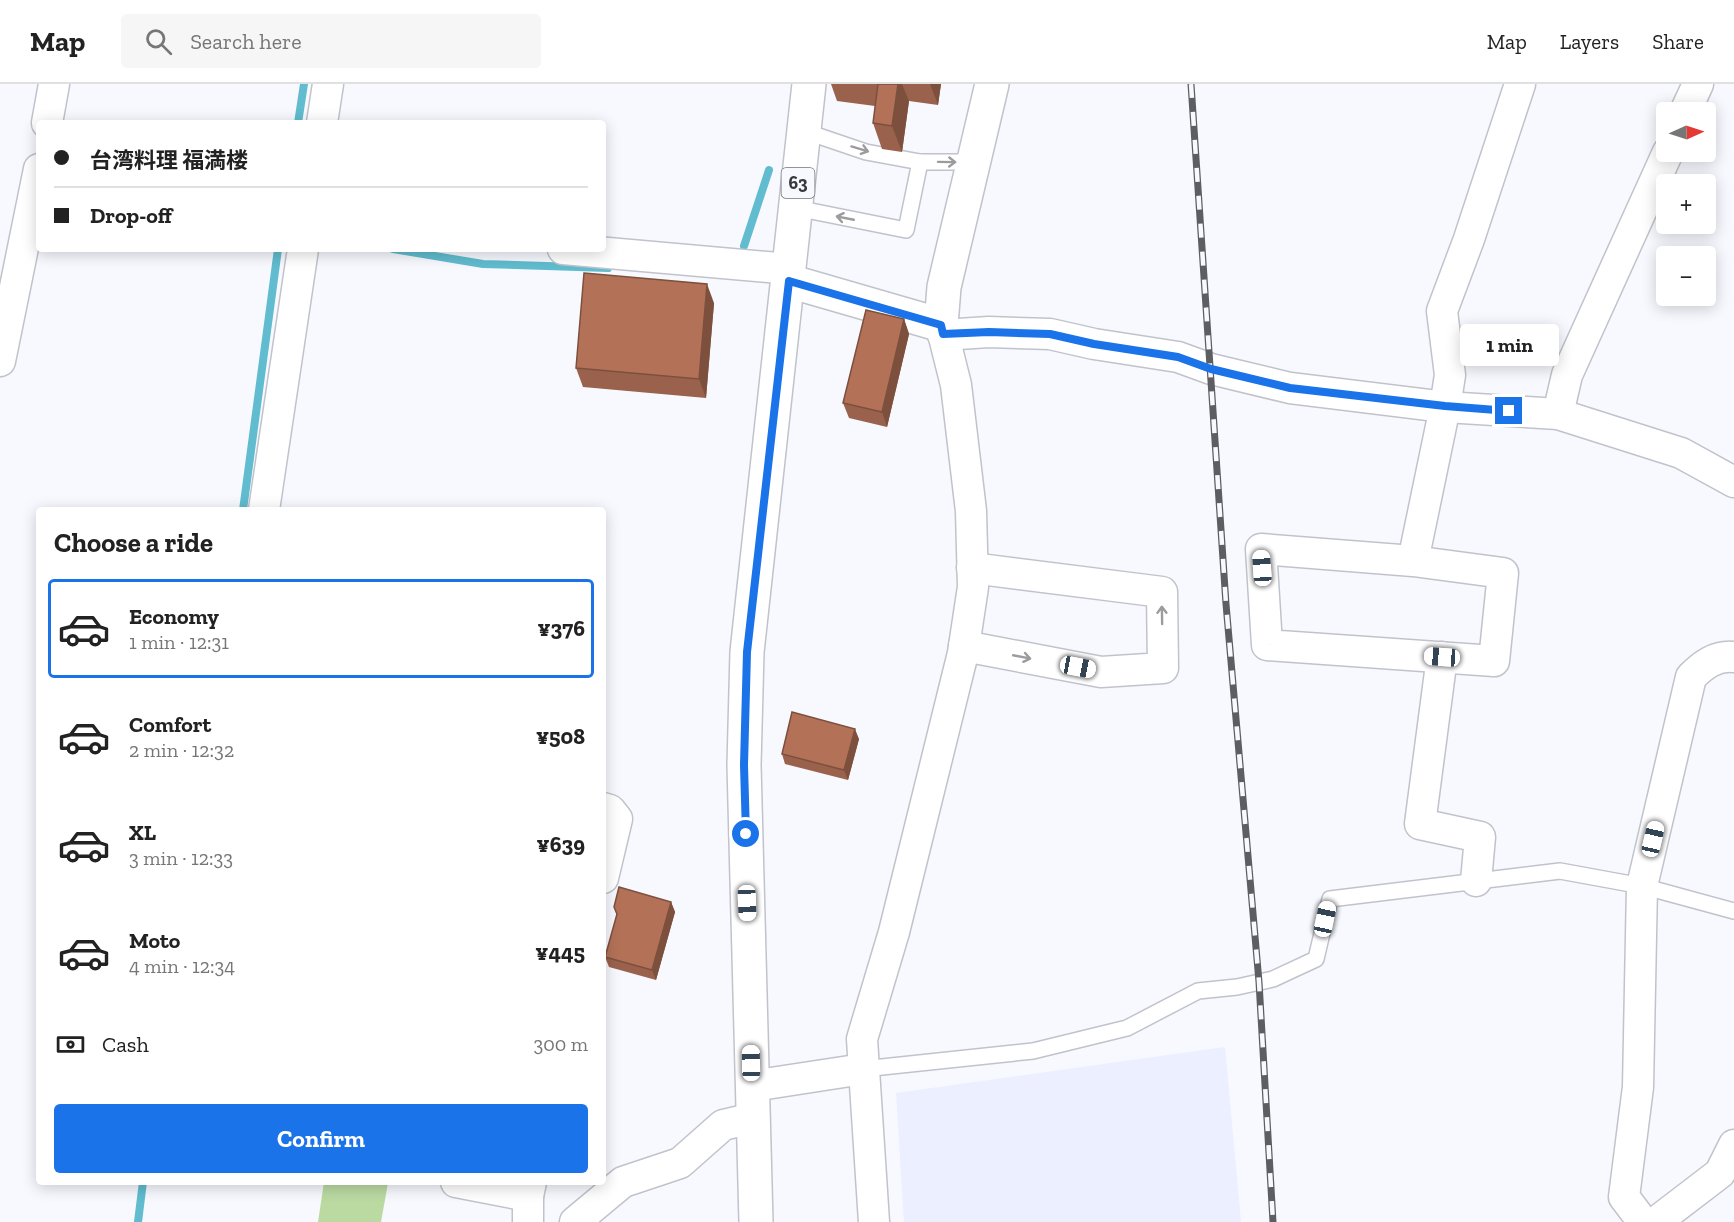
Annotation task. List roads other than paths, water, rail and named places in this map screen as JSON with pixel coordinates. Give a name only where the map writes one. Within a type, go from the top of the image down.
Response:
[{"type":"main road","name":"63","points":[[756,1222],[744,765],[747,652],[809,84]]},
{"type":"main road","points":[[789,275],[942,330],[944,287],[992,84]]},
{"type":"street","points":[[48,120],[54,84]]},
{"type":"street","points":[[322,120],[328,84]]},
{"type":"street","points":[[1413,561],[1450,375],[1442,311],[1469,239],[1520,84]]},
{"type":"street","points":[[1690,102],[1698,84]]},
{"type":"street","points":[[1558,414],[1567,375],[1663,162]]},
{"type":"street","points":[[0,361],[36,187]]},
{"type":"street","points":[[264,507],[303,252]]},
{"type":"street","points":[[589,252],[789,275]]},
{"type":"street","points":[[874,1222],[862,1039],[894,932],[964,646],[973,587],[971,511],[956,385],[942,330],[1050,334],[1094,344],[1178,357],[1211,369],[1290,388],[1445,406],[1558,414],[1681,453],[1734,482]]},
{"type":"street","points":[[1261,549],[1413,561],[1503,573],[1494,661],[1267,645],[1261,549]]},
{"type":"street","points":[[964,646],[1101,672],[1163,668],[1161,592],[972,568]]},
{"type":"street","points":[[1643,1222],[1624,1197],[1638,1087],[1642,886],[1691,677],[1706,663],[1729,656],[1734,657]]},
{"type":"street","points":[[1442,657],[1420,824],[1480,837],[1476,881]]},
{"type":"street","points":[[606,809],[610,810],[617,819],[606,865]]},
{"type":"street","points":[[575,1222],[623,1182],[680,1163],[752,1102],[863,1069]]},
{"type":"street","points":[[1656,1222],[1727,1174],[1734,1145]]},
{"type":"street","points":[[468,1185],[529,1200]]},
{"type":"lane","points":[[804,131],[866,152],[920,162],[974,162]]},
{"type":"lane","points":[[796,208],[906,230],[920,162]]},
{"type":"lane","points":[[863,1069],[1033,1051],[1127,1028],[1198,991],[1237,987],[1273,979],[1316,959],[1329,899],[1560,872],[1642,886],[1734,911]]},
{"type":"waterway","points":[[298,120],[304,84]]},
{"type":"waterway","points":[[744,246],[769,170]]},
{"type":"waterway","points":[[243,507],[278,252]]},
{"type":"waterway","points":[[411,252],[483,264],[608,268]]},
{"type":"waterway","points":[[138,1222],[143,1185]]},
{"type":"railway","points":[[1191,84],[1226,604],[1259,982],[1273,1222]]}]
